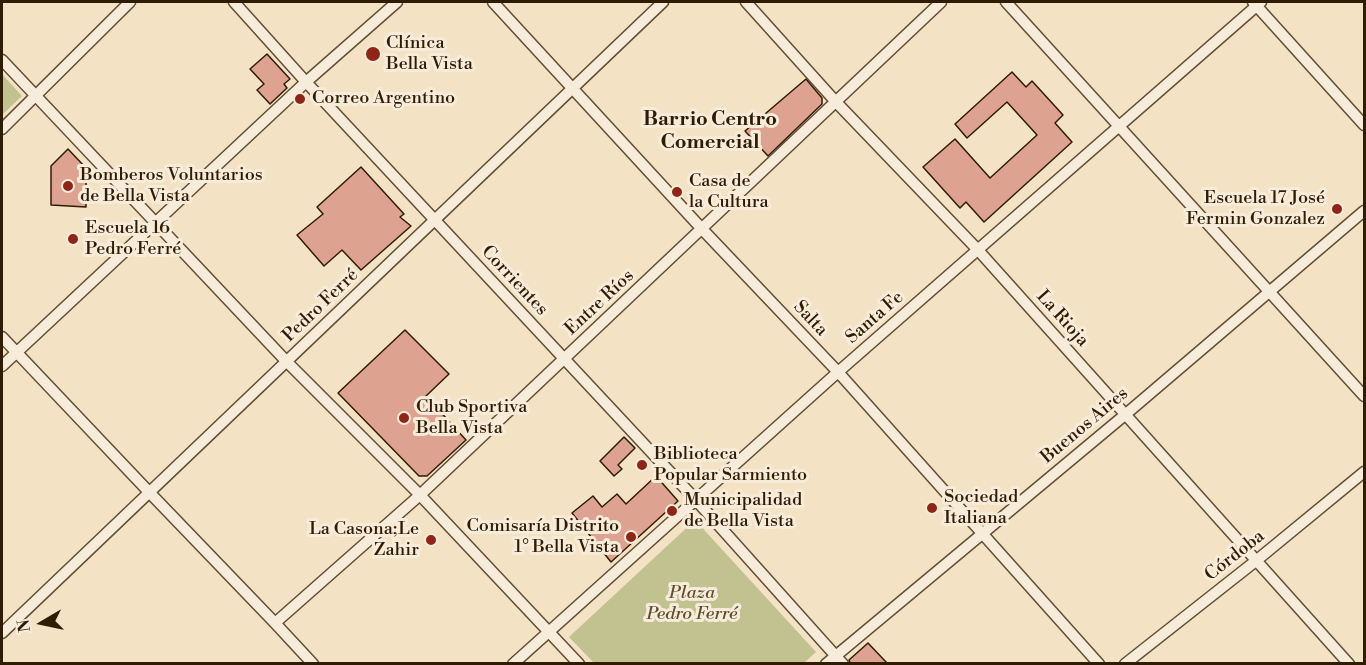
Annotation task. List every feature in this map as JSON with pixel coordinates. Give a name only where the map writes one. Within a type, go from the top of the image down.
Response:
[{"type":"street","points":[[2,129],[130,2]]},
{"type":"street","name":"Corrientes","points":[[234,2],[696,500],[840,659]]},
{"type":"street","points":[[2,366],[306,82],[397,2]]},
{"type":"street","name":"Salta","points":[[494,2],[702,229],[838,372],[1099,663]]},
{"type":"street","name":"Pedro Ferré","points":[[3,628],[287,362],[663,2]]},
{"type":"street","name":"La Rioja","points":[[746,2],[836,102],[978,250],[1349,663]]},
{"type":"street","name":"Entre Ríos","points":[[275,623],[420,495],[941,2]]},
{"type":"street","points":[[1006,2],[1365,396]]},
{"type":"street","points":[[1257,3],[1365,125]]},
{"type":"street","name":"Santa Fe","points":[[513,663],[838,372],[1257,3]]},
{"type":"street","points":[[2,60],[287,362],[420,495],[579,663]]},
{"type":"street","name":"Buenos Aires","points":[[826,663],[840,659],[983,533],[1365,211]]},
{"type":"street","points":[[2,337],[313,663]]},
{"type":"street","name":"Córdoba","points":[[1125,663],[1365,472]]},
{"type":"green space","points":[[2,74],[22,96],[2,115]]},
{"type":"green space","name":"Plaza Pedro Ferré","points":[[695,520],[816,652],[804,663],[594,663],[569,637]]},
{"type":"building","name":"Correo Argentino","points":[[267,54],[290,79],[284,84],[287,88],[270,104],[257,90],[264,84],[250,69]]},
{"type":"building","points":[[1012,72],[1026,87],[1032,81],[1063,115],[1055,123],[1072,142],[984,222],[966,202],[960,208],[923,167],[955,139],[990,178],[1037,135],[1007,102],[967,138],[955,124]]},
{"type":"building","points":[[806,79],[822,98],[822,104],[768,156],[745,131]]},
{"type":"building","name":"Bomberos Voluntarios de Bella Vista","points":[[68,149],[86,168],[86,207],[51,205],[51,166]]},
{"type":"building","points":[[361,167],[404,214],[400,217],[411,226],[361,270],[342,250],[324,266],[297,235],[323,214],[317,207]]},
{"type":"building","name":"Club Sportiva Bella Vista","points":[[405,330],[449,374],[426,396],[466,440],[427,476],[419,476],[338,393]]},
{"type":"building","name":"Biblioteca Popular Sarmiento","points":[[624,437],[635,448],[618,465],[622,469],[614,476],[600,461]]},
{"type":"building","points":[[656,476],[678,501],[611,562],[572,513],[593,496],[602,507],[617,494],[626,504]]},
{"type":"building","points":[[868,643],[887,663],[850,663],[849,660]]},
{"type":"place","name":"Clínica Bella Vista","points":[[373,54]]},
{"type":"place","name":"Correo Argentino","points":[[300,99]]},
{"type":"place","name":"Bomberos Voluntarios de Bella Vista","points":[[68,186]]},
{"type":"place","name":"Casa de la Cultura","points":[[677,192]]},
{"type":"place","name":"Escuela 17 José Fermin Gonzalez","points":[[1337,209]]},
{"type":"place","name":"Escuela 16 Pedro Ferré","points":[[73,239]]},
{"type":"place","name":"Club Sportiva Bella Vista","points":[[404,418]]},
{"type":"place","name":"Biblioteca Popular Sarmiento","points":[[642,465]]},
{"type":"place","name":"Sociedad Italiana","points":[[932,508]]},
{"type":"place","name":"Municipalidad de Bella Vista","points":[[672,511]]},
{"type":"place","name":"Comisaría Distrito 1° Bella Vista","points":[[631,537]]},
{"type":"place","name":"La Casona;Le Zahir","points":[[431,540]]},
{"type":"district","name":"Barrio Centro Comercial","points":[[710,132]]}]
